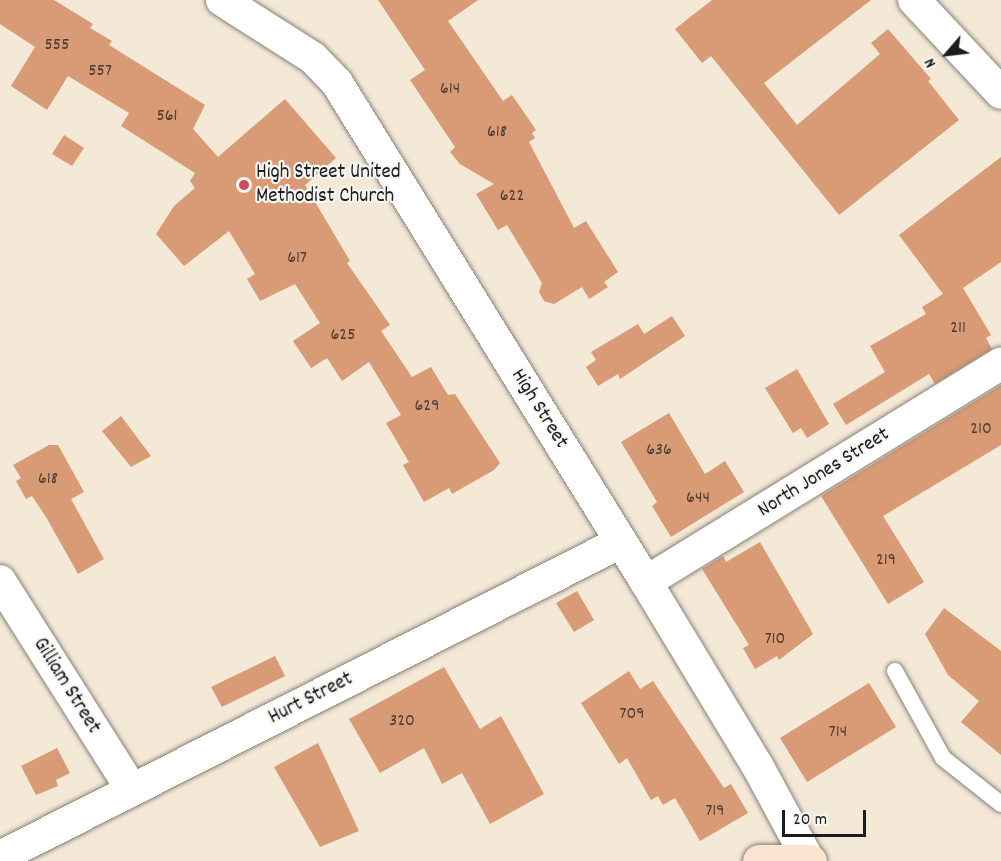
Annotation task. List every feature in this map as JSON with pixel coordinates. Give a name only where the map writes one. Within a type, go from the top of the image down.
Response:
[{"type":"main road","points":[[759,861],[809,861]]},
{"type":"street","name":"High Street","points":[[222,0],[313,58],[337,83],[646,582],[757,765],[809,861]]},
{"type":"street","points":[[914,0],[1001,92]]},
{"type":"street","name":"North Jones Street","points":[[646,582],[1001,364]]},
{"type":"street","name":"Hurt Street","points":[[0,857],[621,542]]},
{"type":"street","name":"Gilliam Street","points":[[0,581],[132,790]]},
{"type":"lane","points":[[895,671],[943,758],[1001,804]]},
{"type":"building","points":[[0,0],[54,0],[93,24],[90,28],[112,41],[109,45],[205,105],[193,129],[218,157],[285,99],[336,158],[305,185],[350,261],[347,263],[390,325],[381,331],[412,377],[431,367],[448,395],[455,394],[500,463],[494,470],[452,494],[449,488],[424,502],[403,465],[409,462],[386,423],[401,415],[369,362],[342,381],[327,358],[311,368],[293,341],[320,323],[295,284],[260,301],[247,279],[255,274],[229,231],[184,266],[156,234],[174,206],[195,188],[190,181],[195,173],[121,126],[129,113],[68,76],[47,110],[11,86],[35,47],[0,24]]},
{"type":"building","points":[[378,0],[478,0],[448,21],[503,101],[512,95],[536,130],[532,133],[535,138],[529,142],[574,228],[586,221],[618,272],[604,282],[608,287],[589,299],[582,287],[554,304],[544,301],[539,292],[542,283],[507,225],[498,230],[476,194],[494,184],[460,164],[450,152],[455,147],[410,80],[425,70]]},
{"type":"building","points":[[712,0],[871,0],[764,83],[797,125],[880,54],[871,43],[888,29],[931,79],[928,81],[959,120],[839,215],[711,56],[702,63],[675,29]]},
{"type":"building","points":[[64,135],[84,148],[72,166],[52,154]]},
{"type":"building","points":[[1001,157],[1001,262],[963,288],[991,335],[986,338],[992,349],[935,384],[929,374],[846,425],[833,404],[885,372],[870,346],[926,314],[922,307],[943,294],[899,235]]},
{"type":"building","points":[[672,316],[685,336],[620,379],[618,374],[598,386],[586,367],[596,360],[591,352],[638,324],[644,334]]},
{"type":"building","points":[[797,369],[829,424],[807,438],[801,428],[793,433],[765,388]]},
{"type":"building","points":[[1001,385],[1001,445],[883,516],[924,582],[888,604],[821,496]]},
{"type":"building","points":[[669,413],[705,474],[725,461],[744,492],[671,537],[652,506],[657,502],[621,442]]},
{"type":"building","points":[[121,416],[151,456],[131,467],[102,431]]},
{"type":"building","points":[[49,445],[58,445],[84,492],[71,499],[104,559],[78,574],[32,496],[26,499],[16,481],[21,478],[13,465]]},
{"type":"building","points":[[760,542],[813,634],[779,660],[777,656],[755,669],[743,648],[749,645],[702,569],[723,556],[726,562]]},
{"type":"building","points":[[577,591],[594,620],[574,632],[556,603]]},
{"type":"building","points":[[944,608],[1001,651],[1001,755],[961,722],[979,701],[948,675],[925,634]]},
{"type":"building","points":[[275,656],[285,676],[222,707],[211,687]]},
{"type":"building","points":[[444,667],[480,729],[501,716],[544,794],[490,824],[462,773],[442,784],[424,748],[380,773],[349,719]]},
{"type":"building","points":[[629,671],[640,689],[653,681],[724,788],[731,784],[748,813],[700,841],[675,798],[663,805],[658,796],[651,800],[627,758],[619,764],[581,703]]},
{"type":"building","points":[[869,683],[896,727],[807,782],[780,738]]},
{"type":"building","points":[[318,743],[359,831],[320,847],[274,767]]},
{"type":"building","points":[[57,748],[70,773],[56,780],[58,786],[36,795],[21,766]]},
{"type":"place","name":"High Street United Methodist Church","points":[[244,185]]}]
